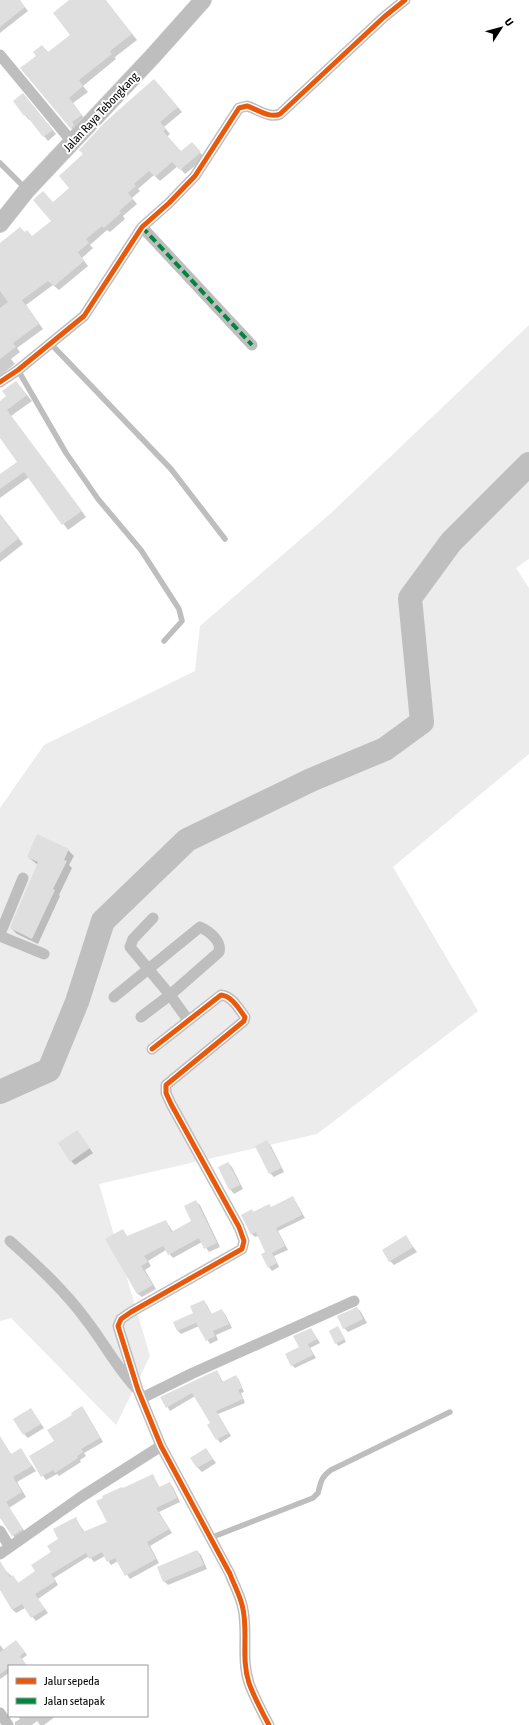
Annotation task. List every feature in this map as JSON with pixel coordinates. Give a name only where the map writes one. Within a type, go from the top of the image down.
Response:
[{"type":"main road","name":"Jalan Raya Tebongkang","points":[[0,224],[28,190],[202,0]]},
{"type":"street","points":[[0,382],[51,344],[78,321],[88,310],[142,227],[195,176],[239,108],[247,106],[270,115],[277,116],[384,17],[405,0]]},
{"type":"street","points":[[0,55],[73,142]]},
{"type":"street","points":[[142,227],[252,345]]},
{"type":"street","points":[[23,878],[0,935],[44,954]]},
{"type":"street","points":[[153,918],[133,939],[130,947],[170,995],[188,1020]]},
{"type":"street","points":[[114,997],[200,927],[206,930],[219,942],[219,952],[170,995],[141,1017]]},
{"type":"street","points":[[152,1049],[221,995],[226,995],[230,998],[244,1017],[244,1021],[166,1085],[165,1089],[171,1104],[239,1227],[244,1241],[242,1249],[131,1312],[121,1319],[118,1326],[140,1394],[161,1446],[230,1574],[243,1608],[245,1660],[249,1682],[269,1725]]},
{"type":"street","points":[[10,1241],[56,1283],[88,1321],[124,1375],[140,1394]]},
{"type":"street","points":[[140,1394],[200,1370],[354,1301]]},
{"type":"street","points":[[0,1554],[81,1497],[161,1446]]},
{"type":"street","points":[[0,1531],[10,1546]]},
{"type":"street","points":[[0,1713],[8,1725]]},
{"type":"lane","points":[[0,163],[28,190]]},
{"type":"lane","points":[[51,344],[171,468],[225,539]]},
{"type":"lane","points":[[18,370],[66,453],[98,499],[141,550],[179,609],[182,621],[164,641]]},
{"type":"lane","points":[[210,1538],[313,1498],[318,1494],[320,1480],[331,1470],[450,1412]]},
{"type":"shaded area","points":[[529,325],[529,559],[516,568],[529,588],[529,754],[393,867],[478,1011],[317,1134],[99,1184],[150,1356],[116,1425],[11,1318],[0,1321],[0,808],[44,745],[195,671],[200,626],[330,514]]},
{"type":"building","points":[[0,0],[20,0],[25,7],[0,27]]},
{"type":"building","points":[[69,0],[106,0],[132,34],[110,51],[112,54],[79,80],[83,86],[69,98],[82,115],[72,122],[74,125],[71,129],[20,68],[36,56],[33,52],[42,45],[48,52],[70,35],[53,13]]},
{"type":"building","points":[[154,79],[178,107],[160,122],[166,129],[163,131],[181,151],[192,142],[201,152],[180,170],[172,162],[155,177],[149,171],[134,184],[136,186],[128,193],[133,199],[119,211],[121,213],[104,228],[102,226],[86,239],[89,243],[78,252],[84,261],[54,286],[48,281],[22,300],[39,324],[13,343],[16,347],[0,359],[0,308],[8,302],[0,291],[0,243],[20,227],[25,232],[27,230],[32,236],[51,221],[33,200],[43,191],[53,202],[69,188],[59,176],[83,154],[79,150],[105,122]]},
{"type":"building","points":[[23,93],[53,130],[43,137],[13,101]]},
{"type":"building","points":[[16,381],[27,395],[7,410],[82,511],[62,525],[24,472],[0,489],[0,474],[17,462],[0,438],[0,401],[6,396],[2,391]]},
{"type":"building","points":[[0,515],[19,538],[0,553]]},
{"type":"building","points":[[37,834],[69,849],[64,860],[67,861],[53,889],[55,890],[32,939],[10,928],[38,862],[27,857]]},
{"type":"building","points":[[77,1130],[90,1148],[70,1162],[58,1143]]},
{"type":"building","points":[[267,1140],[281,1168],[269,1174],[255,1146]]},
{"type":"building","points":[[228,1162],[240,1185],[229,1190],[218,1167]]},
{"type":"building","points":[[293,1196],[302,1215],[276,1228],[285,1246],[272,1253],[277,1263],[268,1268],[261,1254],[265,1252],[256,1232],[251,1235],[241,1215],[252,1209],[253,1212],[269,1204],[271,1207]]},
{"type":"building","points":[[196,1200],[217,1243],[204,1249],[199,1238],[168,1255],[163,1246],[144,1256],[148,1262],[141,1266],[153,1285],[137,1294],[105,1239],[123,1229],[127,1236],[166,1220],[171,1232],[191,1221],[184,1206]]},
{"type":"building","points":[[406,1235],[413,1247],[389,1262],[382,1250]]},
{"type":"building","points":[[204,1300],[211,1314],[222,1309],[229,1324],[213,1331],[215,1336],[206,1341],[196,1323],[177,1331],[173,1322],[193,1313],[190,1306]]},
{"type":"building","points":[[357,1307],[363,1319],[343,1329],[337,1316]]},
{"type":"building","points":[[338,1326],[345,1339],[335,1344],[329,1331]]},
{"type":"building","points":[[311,1328],[317,1339],[308,1344],[313,1355],[291,1366],[285,1354],[299,1347],[293,1336]]},
{"type":"building","points":[[217,1370],[222,1382],[236,1375],[242,1388],[238,1390],[243,1399],[216,1411],[229,1433],[216,1440],[207,1425],[210,1423],[192,1393],[166,1408],[160,1397]]},
{"type":"building","points":[[82,1406],[100,1438],[81,1449],[83,1452],[77,1456],[78,1458],[55,1473],[53,1470],[41,1477],[29,1456],[54,1441],[47,1430],[72,1415],[71,1413]]},
{"type":"building","points":[[31,1408],[41,1424],[23,1435],[13,1419]]},
{"type":"building","points":[[0,1436],[11,1454],[21,1448],[32,1466],[13,1477],[22,1492],[6,1502],[23,1529],[12,1536],[0,1518]]},
{"type":"building","points":[[206,1448],[213,1459],[197,1468],[190,1458]]},
{"type":"building","points":[[153,1474],[159,1487],[170,1482],[177,1498],[156,1508],[169,1529],[147,1542],[156,1559],[125,1576],[115,1558],[107,1562],[102,1552],[89,1559],[86,1553],[51,1574],[56,1581],[35,1594],[45,1609],[31,1618],[22,1604],[12,1610],[0,1590],[0,1561],[10,1577],[13,1575],[18,1583],[35,1571],[31,1565],[51,1552],[47,1546],[58,1539],[53,1529],[76,1517],[83,1532],[107,1522],[96,1501],[103,1498],[102,1496]]},
{"type":"building","points":[[197,1550],[204,1565],[163,1582],[157,1567]]},
{"type":"building","points":[[16,1640],[25,1652],[20,1656],[26,1665],[8,1665],[8,1669],[0,1674],[0,1652]]},
{"type":"waterway","points":[[0,1092],[49,1070],[77,1002],[103,921],[187,840],[311,780],[385,749],[422,722],[410,598],[451,542],[529,464]]},
{"type":"marked path","points":[[142,227],[252,345]]},
{"type":"cycle path","points":[[0,382],[18,370],[84,316],[142,227],[169,203],[195,176],[239,108],[247,106],[272,115],[280,114],[384,17],[405,0]]},
{"type":"cycle path","points":[[152,1049],[221,995],[232,1000],[245,1017],[244,1021],[166,1085],[166,1093],[171,1104],[239,1227],[244,1241],[242,1249],[131,1312],[121,1319],[118,1326],[138,1390],[161,1446],[230,1574],[239,1596],[244,1618],[245,1665],[249,1683],[269,1725]]}]
